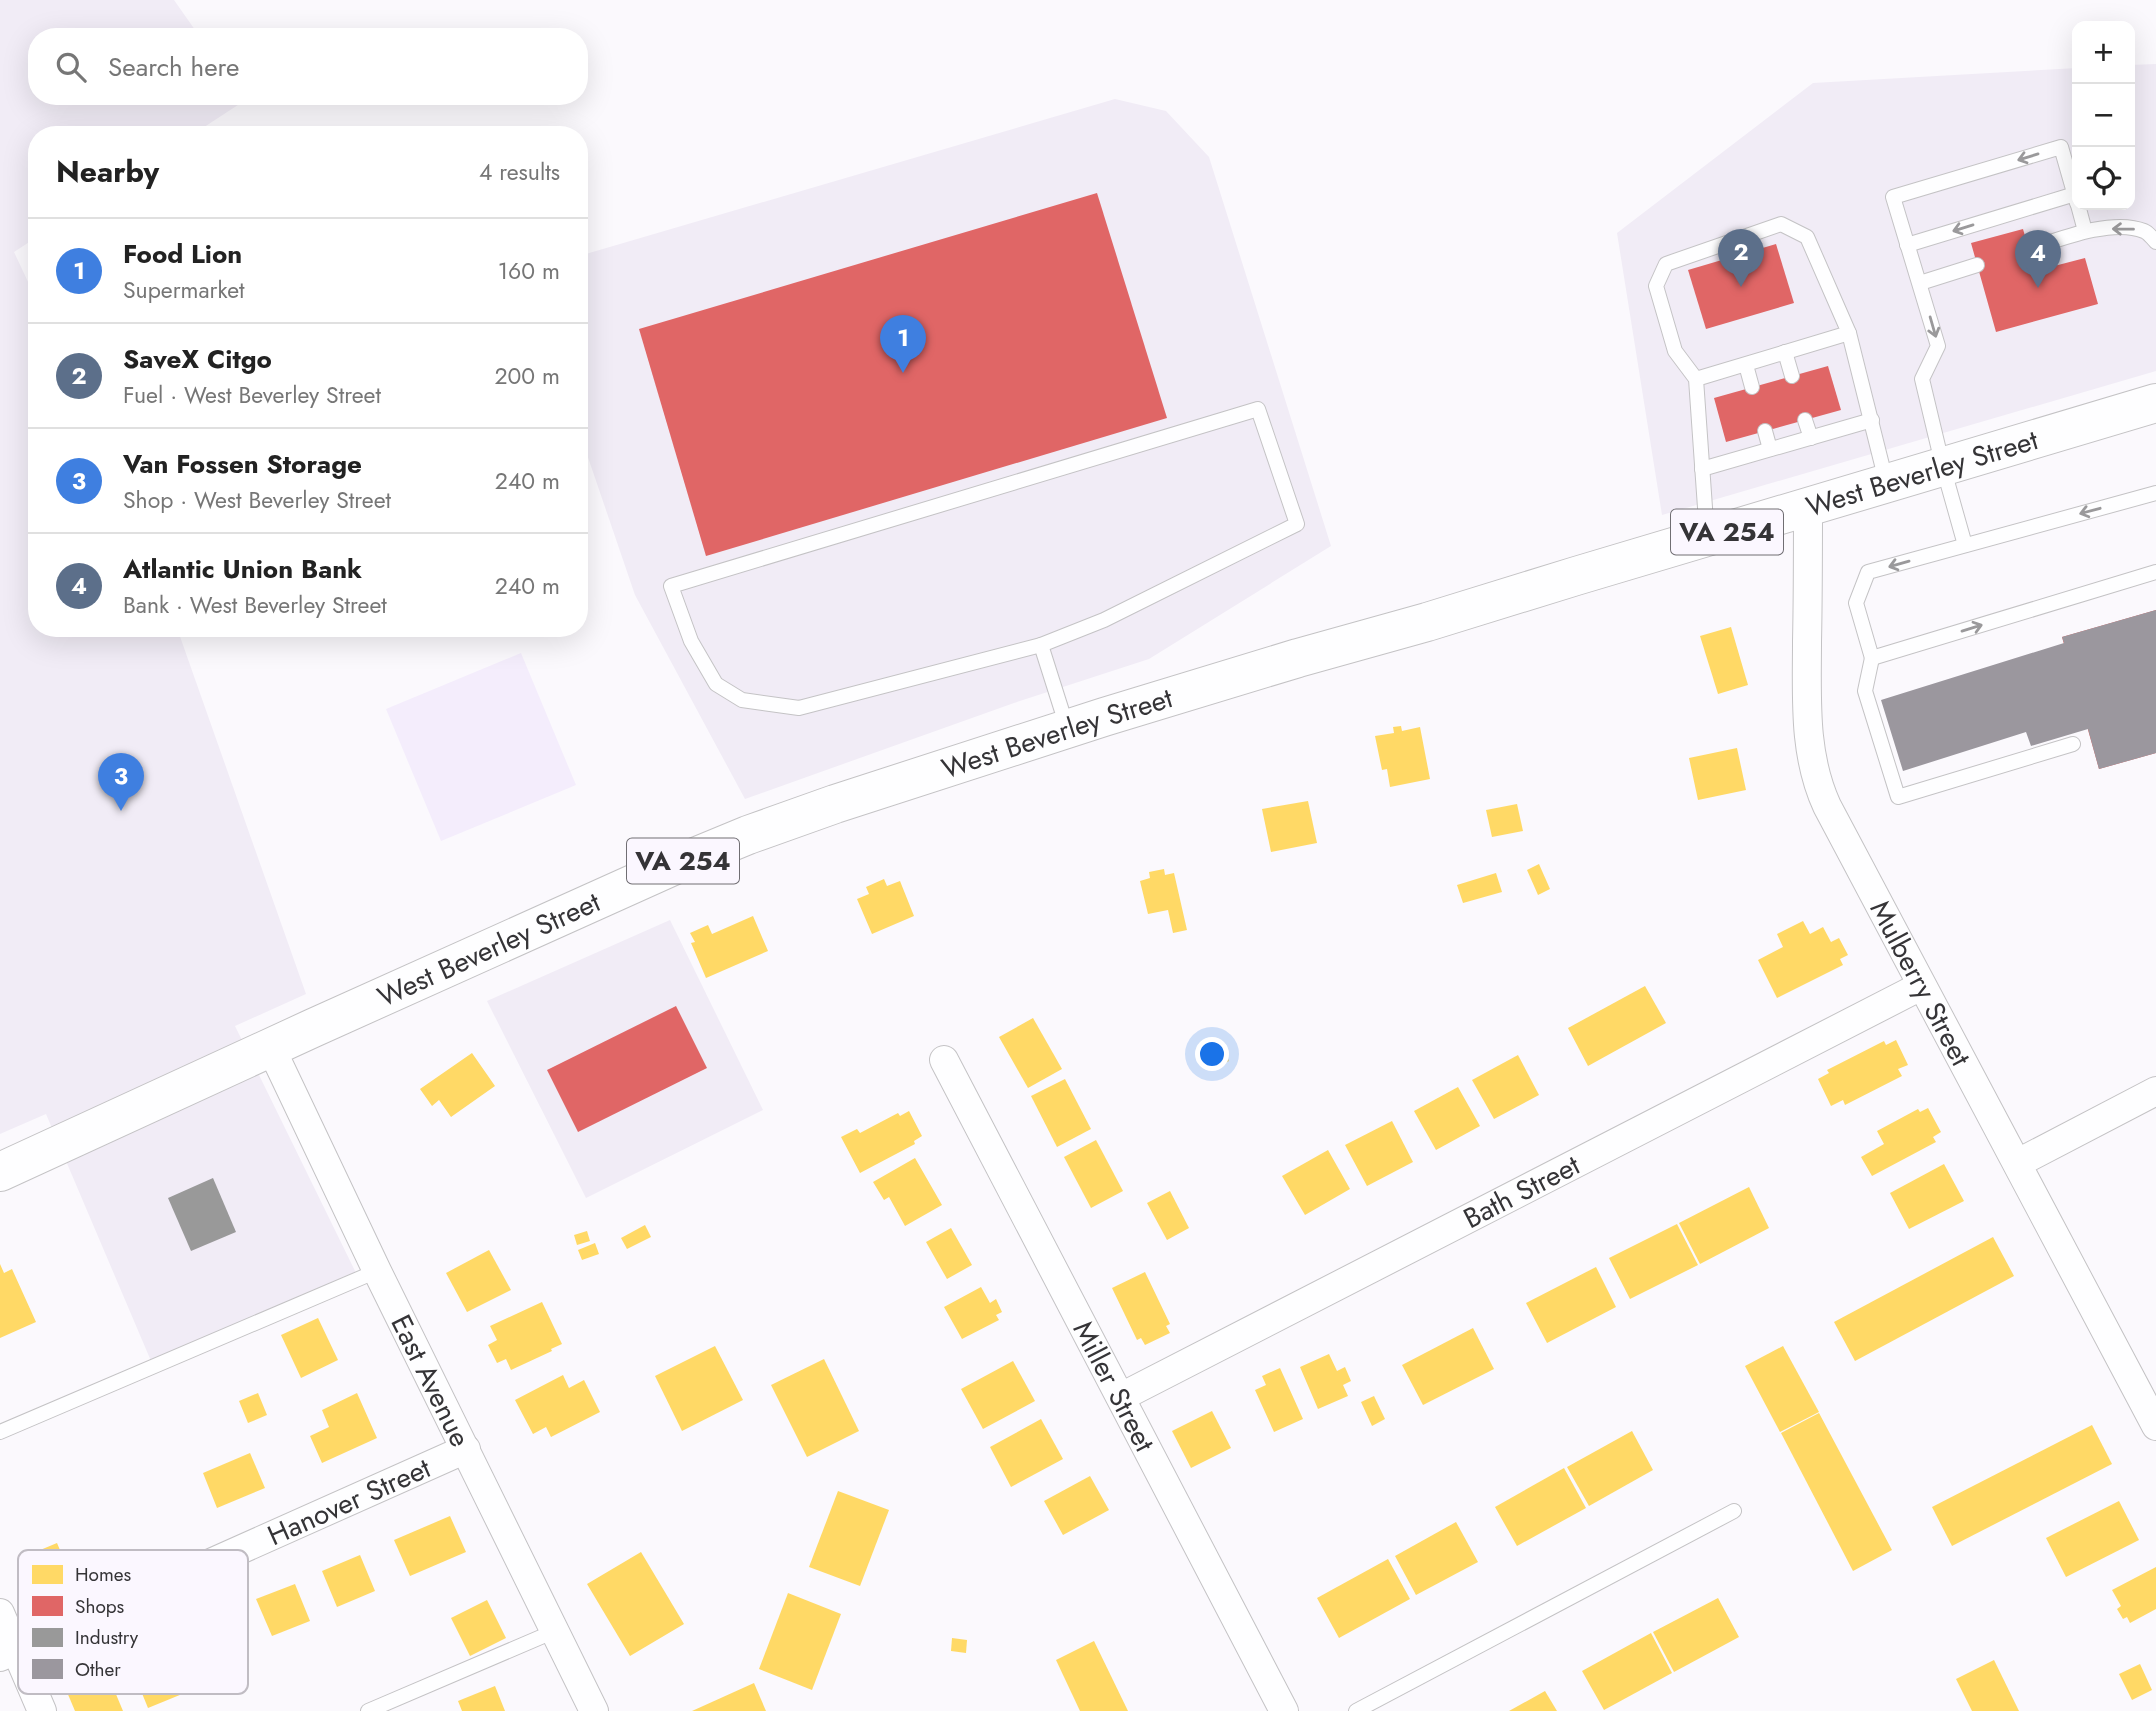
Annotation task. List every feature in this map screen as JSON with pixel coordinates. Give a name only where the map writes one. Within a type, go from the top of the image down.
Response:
[{"type":"main road","name":"West Beverley Street","points":[[0,1172],[506,940],[709,851],[846,800],[1067,728],[2156,403]]},
{"type":"street","name":"Mulberry Street","points":[[1808,507],[1808,728],[1813,768],[1827,806],[2156,1426]]},
{"type":"street","name":"Bath Street","points":[[1121,1396],[1921,986]]},
{"type":"street","name":"East Avenue","points":[[271,1048],[377,1271],[594,1711]]},
{"type":"street","name":"Miller Street","points":[[944,1060],[1284,1711]]},
{"type":"street","points":[[2018,1163],[2156,1091]]},
{"type":"street","name":"Hanover Street","points":[[239,1550],[466,1449]]},
{"type":"street","points":[[0,1613],[8,1653],[18,1671]]},
{"type":"street","points":[[31,1694],[41,1711]]},
{"type":"lane","points":[[1965,545],[1922,379],[1938,346],[1893,197],[2061,147],[2072,184]]},
{"type":"lane","points":[[1907,245],[2072,202]]},
{"type":"lane","points":[[2079,210],[2085,231]]},
{"type":"lane","points":[[1707,538],[1696,379],[1675,351],[1656,286],[1666,264],[1781,224],[1807,237],[1849,333],[1887,484]]},
{"type":"lane","points":[[2030,249],[2085,231],[2128,228],[2146,232],[2156,242]]},
{"type":"lane","points":[[1920,283],[1977,265]]},
{"type":"lane","points":[[1696,379],[1849,333]]},
{"type":"lane","points":[[1785,352],[1792,376]]},
{"type":"lane","points":[[1746,365],[1752,387]]},
{"type":"lane","points":[[1258,409],[1297,524],[1104,620],[1041,645],[799,708],[742,700],[716,684],[691,641],[671,586],[1258,409]]},
{"type":"lane","points":[[1805,420],[1811,438]]},
{"type":"lane","points":[[1702,469],[1872,420]]},
{"type":"lane","points":[[1765,431],[1770,449]]},
{"type":"lane","points":[[2073,744],[1898,797],[1865,691],[1872,658],[1856,603],[1868,572],[2156,493]]},
{"type":"lane","points":[[1872,658],[2156,572]]},
{"type":"lane","points":[[1041,645],[1067,728]]},
{"type":"lane","points":[[0,1432],[377,1271]]},
{"type":"lane","points":[[1356,1711],[1734,1511]]},
{"type":"lane","points":[[368,1711],[555,1631]]},
{"type":"shaded area","points":[[0,0],[174,0],[194,28],[28,28],[28,105],[238,105],[206,126],[28,126],[28,243],[14,252],[28,282],[28,637],[180,637],[306,994],[235,1026],[356,1273],[151,1361],[46,1114],[0,1134]]},
{"type":"shaded area","points":[[2156,64],[2156,371],[1662,515],[1617,233],[1813,83],[2072,68],[2072,210],[2135,210],[2135,65]]},
{"type":"shaded area","points":[[1115,99],[1166,111],[1209,157],[1331,546],[1149,659],[1014,703],[745,799],[635,595],[588,457],[588,253]]},
{"type":"shaded area","points":[[521,653],[576,785],[441,841],[386,709]]},
{"type":"shaded area","points":[[670,920],[763,1110],[586,1198],[487,1001]]},
{"type":"building: Homes","points":[[1731,627],[1748,685],[1718,694],[1700,636]]},
{"type":"building: Homes","points":[[1401,726],[1402,731],[1420,727],[1430,779],[1390,787],[1387,769],[1382,770],[1375,736],[1394,733],[1393,727]]},
{"type":"building: Homes","points":[[1737,748],[1746,790],[1698,800],[1689,758]]},
{"type":"building: Homes","points":[[1308,801],[1317,843],[1271,852],[1262,809]]},
{"type":"building: Homes","points":[[1517,804],[1523,831],[1492,837],[1486,810]]},
{"type":"building: Homes","points":[[1539,864],[1550,889],[1538,895],[1527,870]]},
{"type":"building: Homes","points":[[1164,869],[1165,875],[1174,873],[1187,930],[1173,933],[1168,910],[1148,914],[1140,881],[1150,878],[1149,872]]},
{"type":"building: Homes","points":[[1496,873],[1502,892],[1463,903],[1457,885]]},
{"type":"building: Homes","points":[[884,879],[887,886],[900,881],[914,916],[872,934],[857,899],[869,894],[866,887]]},
{"type":"building: Homes","points":[[753,916],[768,951],[706,978],[691,943],[695,942],[690,933],[708,925],[712,934]]},
{"type":"building: Homes","points":[[1803,921],[1810,934],[1823,927],[1831,942],[1839,938],[1848,955],[1840,959],[1843,965],[1777,998],[1758,960],[1783,947],[1777,934]]},
{"type":"building: Homes","points":[[1645,986],[1666,1023],[1588,1066],[1568,1028]]},
{"type":"building: Homes","points":[[1033,1018],[1062,1069],[1028,1088],[999,1037]]},
{"type":"building: Homes","points":[[1896,1040],[1908,1065],[1898,1069],[1902,1076],[1845,1105],[1843,1100],[1831,1106],[1818,1079],[1829,1073],[1827,1070],[1884,1041],[1886,1045]]},
{"type":"building: Homes","points":[[1222,1046],[1229,1061],[1218,1067],[1210,1053]]},
{"type":"building: Homes","points":[[472,1053],[495,1086],[451,1117],[439,1100],[432,1106],[420,1089]]},
{"type":"building: Homes","points":[[1518,1055],[1539,1095],[1494,1119],[1472,1080]]},
{"type":"building: Homes","points":[[1065,1079],[1091,1129],[1057,1147],[1031,1096]]},
{"type":"building: Homes","points":[[1458,1087],[1480,1126],[1436,1150],[1414,1111]]},
{"type":"building: Homes","points":[[1928,1108],[1941,1132],[1933,1137],[1936,1142],[1872,1176],[1861,1157],[1884,1144],[1877,1131],[1918,1109],[1920,1112]]},
{"type":"building: Homes","points":[[909,1111],[922,1136],[914,1141],[915,1144],[860,1173],[841,1137],[857,1129],[860,1133],[898,1113],[900,1116]]},
{"type":"building: Homes","points":[[1392,1121],[1413,1162],[1367,1186],[1345,1145]]},
{"type":"building: Homes","points":[[1096,1140],[1123,1191],[1091,1208],[1064,1157]]},
{"type":"building: Homes","points":[[1328,1150],[1350,1189],[1305,1215],[1282,1176]]},
{"type":"building: Homes","points":[[915,1158],[942,1205],[905,1226],[889,1197],[884,1200],[873,1182]]},
{"type":"building: Homes","points":[[1944,1164],[1964,1201],[1909,1229],[1890,1193]]},
{"type":"building: Homes","points":[[1749,1187],[1769,1228],[1700,1264],[1679,1223]]},
{"type":"building: Homes","points":[[1170,1191],[1189,1228],[1167,1240],[1147,1203]]},
{"type":"building: Homes","points":[[1677,1224],[1698,1265],[1630,1299],[1609,1258]]},
{"type":"building: Homes","points":[[645,1225],[651,1237],[627,1249],[621,1238]]},
{"type":"building: Homes","points":[[951,1228],[972,1265],[947,1279],[926,1242]]},
{"type":"building: Homes","points":[[587,1231],[590,1241],[577,1245],[574,1235]]},
{"type":"building: Homes","points":[[1993,1237],[2014,1276],[1855,1361],[1834,1322]]},
{"type":"building: Homes","points":[[595,1243],[599,1254],[582,1260],[578,1250]]},
{"type":"building: Homes","points":[[489,1250],[511,1290],[467,1312],[446,1273]]},
{"type":"building: Homes","points":[[0,1264],[4,1273],[12,1269],[36,1322],[0,1338]]},
{"type":"building: Homes","points":[[1596,1267],[1616,1307],[1547,1343],[1526,1303]]},
{"type":"building: Homes","points":[[1145,1272],[1170,1324],[1166,1326],[1170,1333],[1145,1345],[1141,1338],[1137,1340],[1112,1288]]},
{"type":"building: Homes","points":[[981,1287],[990,1303],[996,1299],[1002,1312],[996,1315],[999,1320],[962,1339],[944,1307]]},
{"type":"building: Homes","points":[[542,1302],[562,1344],[511,1370],[506,1359],[497,1363],[488,1345],[497,1340],[490,1326]]},
{"type":"building: Homes","points":[[318,1318],[338,1360],[301,1378],[281,1335]]},
{"type":"building: Homes","points":[[1473,1328],[1494,1369],[1423,1405],[1402,1365]]},
{"type":"building: Homes","points":[[715,1346],[743,1400],[682,1431],[655,1376]]},
{"type":"building: Homes","points":[[1783,1346],[1819,1412],[1780,1432],[1745,1366]]},
{"type":"building: Homes","points":[[1329,1354],[1337,1371],[1345,1367],[1351,1381],[1343,1385],[1348,1396],[1318,1409],[1300,1367]]},
{"type":"building: Homes","points":[[824,1359],[859,1431],[807,1457],[771,1385]]},
{"type":"building: Homes","points":[[1013,1361],[1035,1401],[983,1429],[961,1389]]},
{"type":"building: Homes","points":[[1280,1368],[1303,1419],[1274,1432],[1255,1390],[1266,1385],[1262,1376]]},
{"type":"building: Homes","points":[[563,1375],[569,1388],[584,1380],[600,1412],[551,1437],[546,1427],[533,1434],[515,1400]]},
{"type":"building: Homes","points":[[258,1393],[267,1415],[248,1423],[239,1401]]},
{"type":"building: Homes","points":[[357,1393],[377,1438],[322,1463],[310,1436],[329,1427],[322,1410]]},
{"type":"building: Homes","points":[[1374,1396],[1385,1419],[1372,1426],[1361,1402]]},
{"type":"building: Homes","points":[[1212,1411],[1231,1448],[1191,1468],[1172,1431]]},
{"type":"building: Homes","points":[[1819,1413],[1892,1550],[1853,1571],[1781,1433]]},
{"type":"building: Homes","points":[[1041,1419],[1063,1459],[1011,1487],[990,1447]]},
{"type":"building: Homes","points":[[2092,1425],[2112,1464],[1952,1546],[1932,1507]]},
{"type":"building: Homes","points":[[1632,1431],[1653,1470],[1589,1506],[1567,1467]]},
{"type":"building: Homes","points":[[250,1453],[265,1488],[217,1508],[203,1473]]},
{"type":"building: Homes","points":[[1564,1468],[1586,1508],[1517,1546],[1495,1507]]},
{"type":"building: Homes","points":[[1090,1476],[1109,1510],[1063,1535],[1044,1501]]},
{"type":"building: Homes","points":[[838,1491],[889,1510],[860,1586],[809,1567]]},
{"type":"building: Homes","points":[[2119,1501],[2139,1540],[2066,1577],[2046,1538]]},
{"type":"building: Homes","points":[[450,1516],[466,1552],[410,1576],[394,1540]]},
{"type":"building: Homes","points":[[1456,1522],[1478,1562],[1416,1595],[1395,1556]]},
{"type":"building: Homes","points":[[57,1543],[60,1550],[40,1550]]},
{"type":"building: Homes","points":[[641,1552],[684,1624],[630,1656],[587,1584]]},
{"type":"building: Homes","points":[[360,1555],[375,1591],[337,1607],[322,1571]]},
{"type":"building: Homes","points":[[1388,1559],[1410,1599],[1339,1638],[1317,1598]]},
{"type":"building: Homes","points":[[2156,1567],[2156,1609],[2130,1623],[2127,1617],[2123,1619],[2117,1609],[2121,1606],[2112,1590]]},
{"type":"building: Homes","points":[[295,1584],[310,1621],[272,1636],[256,1599]]},
{"type":"building: Homes","points":[[788,1593],[841,1614],[812,1690],[759,1669]]},
{"type":"building: Homes","points":[[1718,1598],[1739,1637],[1674,1672],[1653,1632]]},
{"type":"building: Homes","points":[[487,1600],[506,1638],[470,1656],[451,1618]]},
{"type":"building: Homes","points":[[1651,1633],[1672,1673],[1604,1710],[1582,1671]]},
{"type":"building: Homes","points":[[952,1638],[967,1640],[966,1653],[951,1651]]},
{"type":"building: Homes","points":[[1094,1641],[1128,1711],[1080,1711],[1056,1660]]},
{"type":"building: Homes","points":[[1994,1660],[2019,1711],[1972,1711],[1956,1679]]},
{"type":"building: Homes","points":[[2140,1664],[2152,1690],[2132,1700],[2119,1674]]},
{"type":"building: Homes","points":[[754,1683],[766,1711],[692,1711]]},
{"type":"building: Homes","points":[[495,1686],[505,1711],[462,1711],[458,1701]]},
{"type":"building: Homes","points":[[1545,1691],[1557,1711],[1509,1711]]},
{"type":"building: Homes","points":[[68,1694],[116,1694],[123,1711],[75,1711]]},
{"type":"building: Homes","points":[[142,1694],[182,1694],[148,1708]]},
{"type":"building: Shops","points":[[1097,193],[1167,418],[706,556],[639,329]]},
{"type":"building: Shops","points":[[2023,229],[2035,271],[2085,258],[2098,304],[1996,332],[1971,243]]},
{"type":"building: Shops","points":[[1776,244],[1794,303],[1706,329],[1688,270]]},
{"type":"building: Shops","points":[[1828,366],[1841,410],[1726,442],[1714,398]]},
{"type":"building: Shops","points":[[2156,610],[2156,753],[2099,769],[2062,637]]},
{"type":"building: Shops","points":[[676,1006],[707,1068],[578,1132],[547,1070]]},
{"type":"building: Industry","points":[[213,1178],[236,1232],[191,1251],[168,1198]]},
{"type":"building: Other","points":[[2156,610],[2156,753],[2099,769],[2088,729],[2031,746],[2026,732],[1903,771],[1881,700],[2064,643],[2062,637]]},
{"type":"place","name":"SaveX Citgo","points":[[1741,287]]},
{"type":"place","name":"Atlantic Union Bank","points":[[2038,288]]},
{"type":"place","name":"Food Lion","points":[[903,373]]},
{"type":"place","name":"Van Fossen Storage","points":[[121,811]]}]
